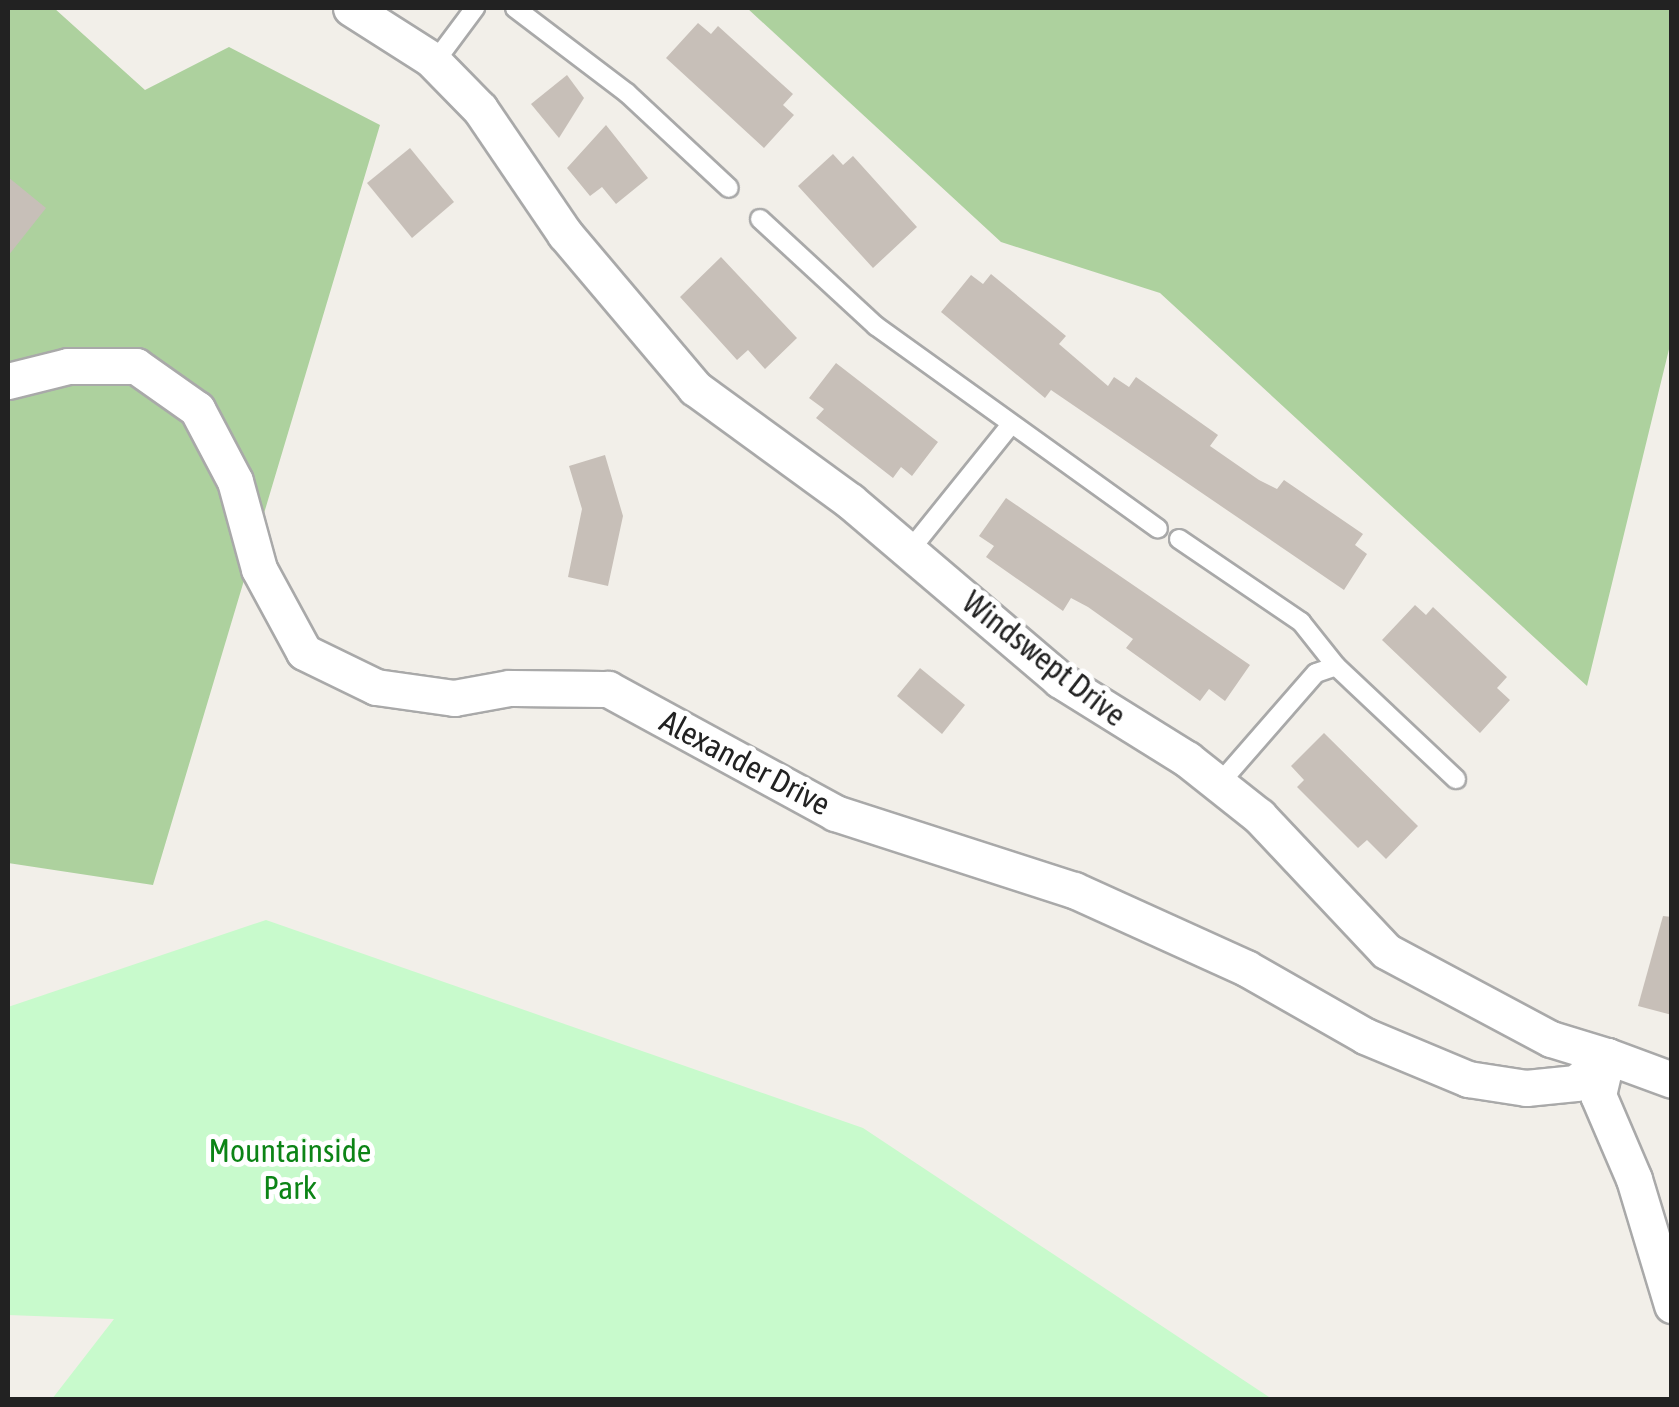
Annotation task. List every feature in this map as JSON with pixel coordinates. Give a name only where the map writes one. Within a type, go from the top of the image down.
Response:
[{"type":"street","name":"Windswept Drive","points":[[352,8],[434,64],[480,109],[565,234],[696,388],[910,550],[1060,680],[1220,784],[1259,816],[1386,951],[1551,1038],[1672,1080]]},
{"type":"street","name":"Alexander Drive","points":[[8,381],[68,366],[136,366],[196,409],[235,481],[259,569],[304,652],[376,687],[454,698],[510,688],[608,690],[836,813],[1074,890],[1246,968],[1365,1036],[1468,1079],[1526,1088],[1576,1082],[1607,1056]]},
{"type":"street","points":[[1607,1056],[1598,1095],[1634,1179],[1672,1305]]},
{"type":"lane","points":[[434,64],[475,8]]},
{"type":"lane","points":[[515,8],[627,93],[729,188]]},
{"type":"lane","points":[[760,219],[865,317],[1009,427],[1158,529]]},
{"type":"lane","points":[[910,550],[1009,427]]},
{"type":"lane","points":[[1179,539],[1302,622],[1336,666],[1456,779]]},
{"type":"lane","points":[[1220,784],[1316,673],[1336,666]]},
{"type":"green space","points":[[8,8],[54,8],[145,90],[229,47],[380,125],[153,885],[8,863]]},
{"type":"green space","points":[[747,8],[1671,8],[1671,341],[1587,686],[1160,293],[1001,242]]},
{"type":"green space","name":"Mountainside Park","points":[[266,920],[863,1128],[1272,1399],[52,1399],[114,1319],[8,1315],[8,1007]]},
{"type":"building","points":[[698,23],[711,34],[718,26],[793,94],[783,105],[794,115],[764,148],[666,58]]},
{"type":"building","points":[[567,75],[584,98],[559,138],[531,104]]},
{"type":"building","points":[[606,125],[648,178],[616,204],[602,187],[590,196],[567,168]]},
{"type":"building","points":[[410,148],[454,202],[412,238],[367,183]]},
{"type":"building","points":[[833,154],[843,165],[853,156],[917,227],[873,268],[798,186]]},
{"type":"building","points":[[8,177],[46,208],[8,256]]},
{"type":"building","points":[[721,257],[797,338],[765,369],[748,350],[737,360],[680,297]]},
{"type":"building","points":[[991,274],[1066,336],[1059,344],[1108,386],[1114,377],[1129,387],[1136,377],[1218,435],[1210,446],[1259,480],[1277,489],[1284,480],[1363,534],[1355,545],[1367,554],[1344,590],[1051,390],[1045,398],[941,312],[971,275],[983,284]]},
{"type":"building","points":[[836,363],[938,442],[912,476],[901,467],[893,478],[816,418],[824,409],[809,398]]},
{"type":"building","points":[[605,455],[623,516],[608,586],[568,577],[582,509],[569,466]]},
{"type":"building","points":[[1006,498],[1250,665],[1225,701],[1209,689],[1200,701],[1126,648],[1133,639],[1088,607],[1071,598],[1063,611],[986,557],[994,546],[979,536]]},
{"type":"building","points":[[1415,605],[1426,615],[1433,607],[1507,677],[1497,688],[1510,700],[1480,733],[1382,640]]},
{"type":"building","points":[[920,668],[965,705],[942,734],[897,696]]},
{"type":"building","points":[[1324,733],[1418,826],[1386,859],[1367,840],[1358,848],[1297,787],[1304,780],[1291,766]]},
{"type":"building","points":[[1663,916],[1672,917],[1672,1015],[1638,1006]]}]
